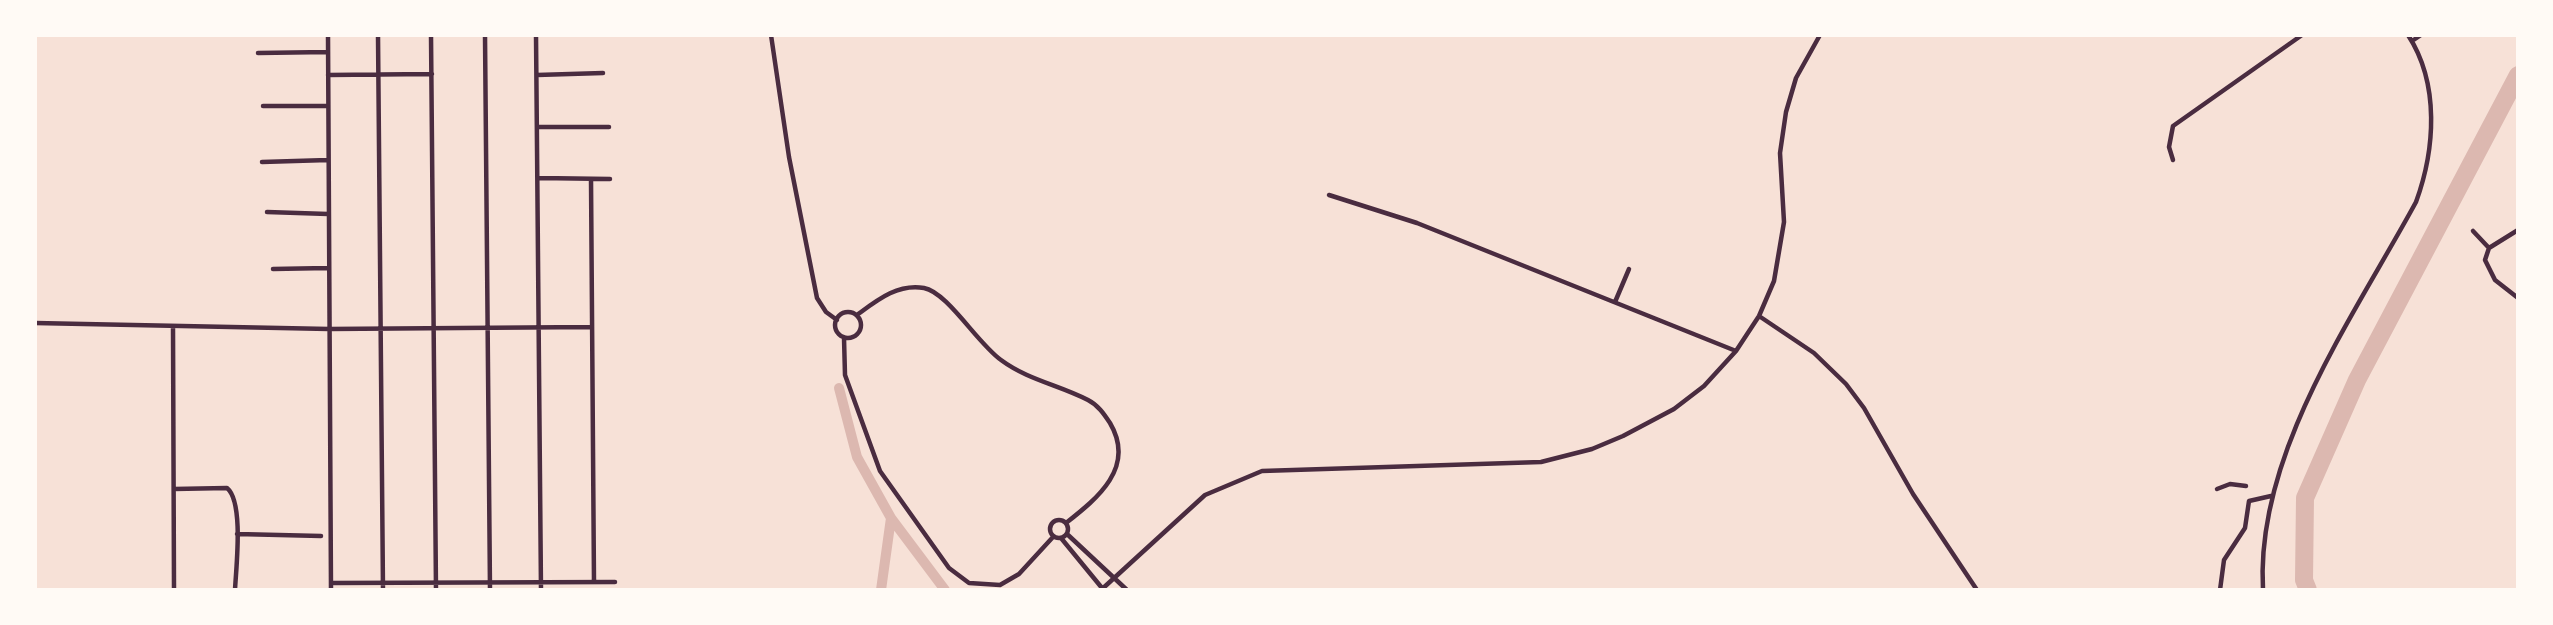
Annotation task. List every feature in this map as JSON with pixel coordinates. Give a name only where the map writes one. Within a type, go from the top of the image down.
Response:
[{"type":"street","points":[[328,35],[331,590]]},
{"type":"street","points":[[378,35],[383,590]]},
{"type":"street","points":[[431,35],[436,590]]},
{"type":"street","points":[[485,35],[490,590]]},
{"type":"street","points":[[536,35],[541,326],[541,590]]},
{"type":"street","points":[[771,35],[789,157],[817,298],[826,312],[837,320]]},
{"type":"street","points":[[1061,538],[1101,589],[1205,495],[1231,481],[1262,471],[1541,462],[1592,449],[1674,409],[1704,386],[1736,351],[1759,316],[1774,281],[1784,222],[1780,153],[1786,112],[1796,78],[1820,35]]},
{"type":"street","points":[[2173,160],[2169,138],[2173,127],[2302,35]]},
{"type":"street","points":[[2263,590],[2262,548],[2271,496],[2296,427],[2317,383],[2416,202],[2423,181],[2432,119],[2428,87],[2408,35]]},
{"type":"street","points":[[2412,41],[2421,35]]},
{"type":"street","points":[[258,53],[328,52]]},
{"type":"street","points":[[537,75],[603,73]]},
{"type":"street","points":[[328,75],[433,74]]},
{"type":"street","points":[[263,106],[328,106]]},
{"type":"street","points":[[538,127],[609,127]]},
{"type":"street","points":[[262,162],[328,160]]},
{"type":"street","points":[[539,178],[610,179]]},
{"type":"street","points":[[591,179],[594,582]]},
{"type":"street","points":[[1329,195],[1417,223],[1736,351]]},
{"type":"street","points":[[267,212],[328,214]]},
{"type":"street","points":[[2518,230],[2489,248],[2485,260],[2489,272],[2518,298]]},
{"type":"street","points":[[2473,231],[2489,248]]},
{"type":"street","points":[[273,269],[328,268]]},
{"type":"street","points":[[1615,302],[1629,269]]},
{"type":"street","points":[[857,315],[861,323],[860,332],[853,338],[844,338],[837,332],[837,320],[843,313],[857,315],[898,289],[925,288],[935,292],[976,339],[999,359],[1019,372],[1097,406],[1113,429],[1118,442],[1118,461],[1100,495],[1066,523]]},
{"type":"street","points":[[1759,316],[1814,353],[1864,408],[1913,494],[1977,590]]},
{"type":"street","points":[[35,323],[329,329],[592,327]]},
{"type":"street","points":[[173,326],[174,590]]},
{"type":"street","points":[[844,338],[845,376],[880,471],[949,568],[970,583],[1000,585],[1019,575],[1053,537]]},
{"type":"street","points":[[2217,489],[2230,484],[2246,486]]},
{"type":"street","points":[[174,489],[230,490],[237,534],[235,590]]},
{"type":"street","points":[[2220,590],[2224,560],[2245,528],[2249,500],[2271,496]]},
{"type":"street","points":[[1053,537],[1049,530],[1052,523],[1059,520],[1066,523]]},
{"type":"street","points":[[1066,523],[1067,534],[1127,590]]},
{"type":"street","points":[[237,534],[321,536]]},
{"type":"street","points":[[1053,537],[1061,538],[1067,534]]},
{"type":"street","points":[[1080,562],[1088,553]]},
{"type":"street","points":[[331,583],[615,582]]},
{"type":"waterway","points":[[2308,590],[2304,580],[2305,498],[2357,380],[2518,75]]},
{"type":"waterway","points":[[839,388],[857,457],[891,518],[945,590]]},
{"type":"waterway","points":[[881,590],[891,518]]}]
